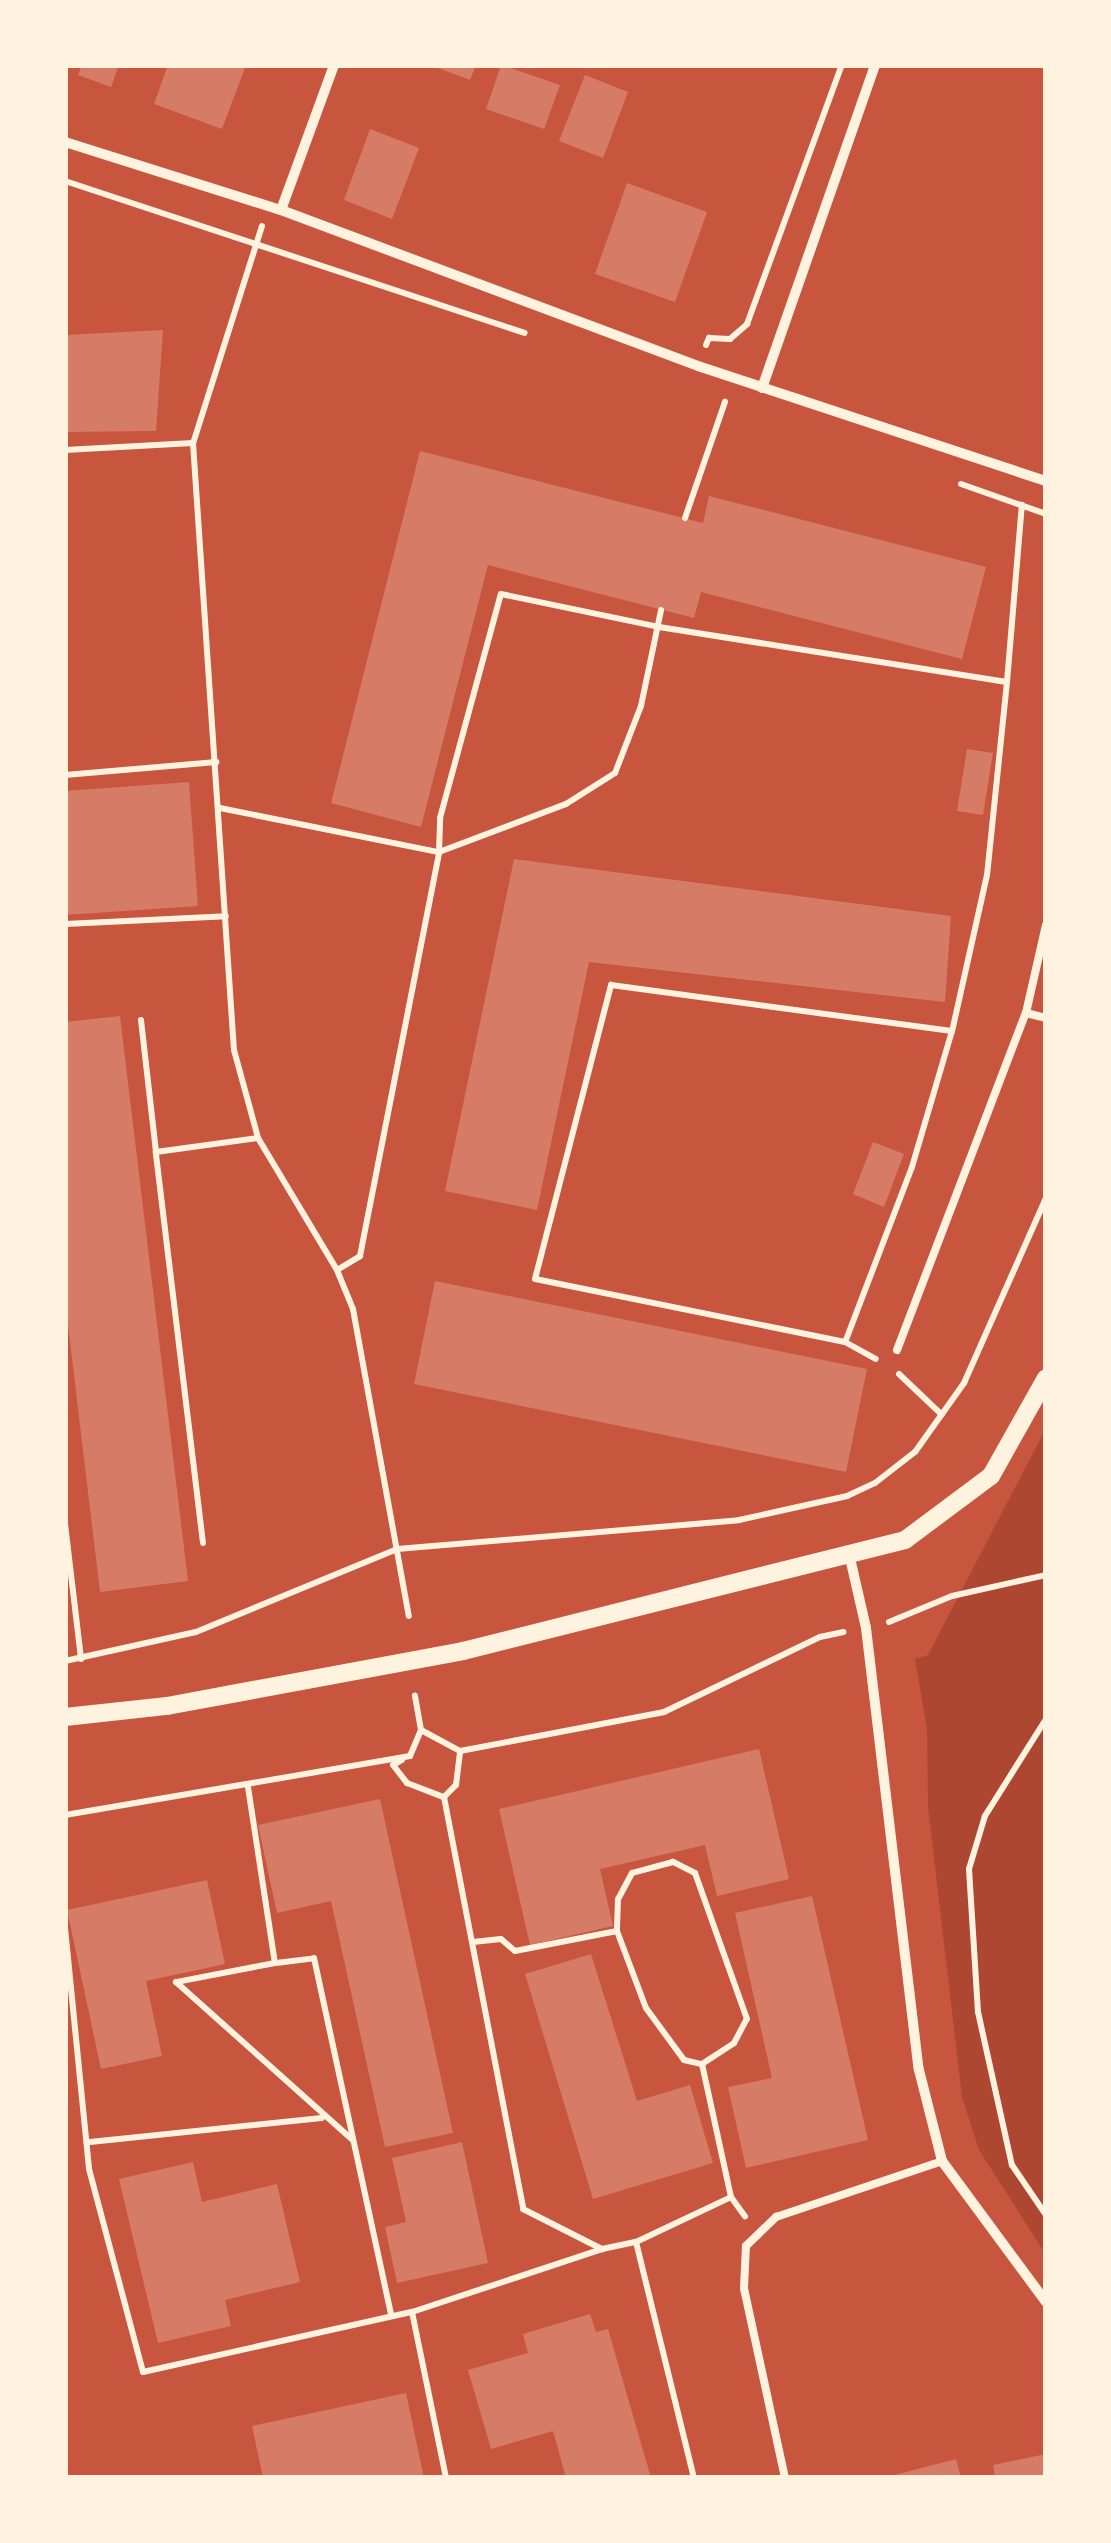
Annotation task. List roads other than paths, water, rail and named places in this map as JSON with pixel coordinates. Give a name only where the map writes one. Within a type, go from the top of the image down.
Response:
[{"type":"street","points":[[275,208],[334,65]]},
{"type":"street","points":[[762,388],[874,65]]},
{"type":"street","points":[[65,142],[275,208],[698,366],[1046,481]]},
{"type":"street","points":[[65,1717],[167,1706],[462,1651],[850,1558],[905,1540],[974,1492],[1019,1433],[1046,1378]]},
{"type":"street","points":[[850,1558],[866,1628],[919,2070],[942,2162],[1046,2302]]},
{"type":"lane","points":[[896,1350],[1026,1013],[1046,924]]},
{"type":"lane","points":[[1026,1013],[1046,1018]]},
{"type":"lane","points":[[786,2478],[744,2288],[746,2246],[756,2232],[791,2211],[942,2162]]}]
